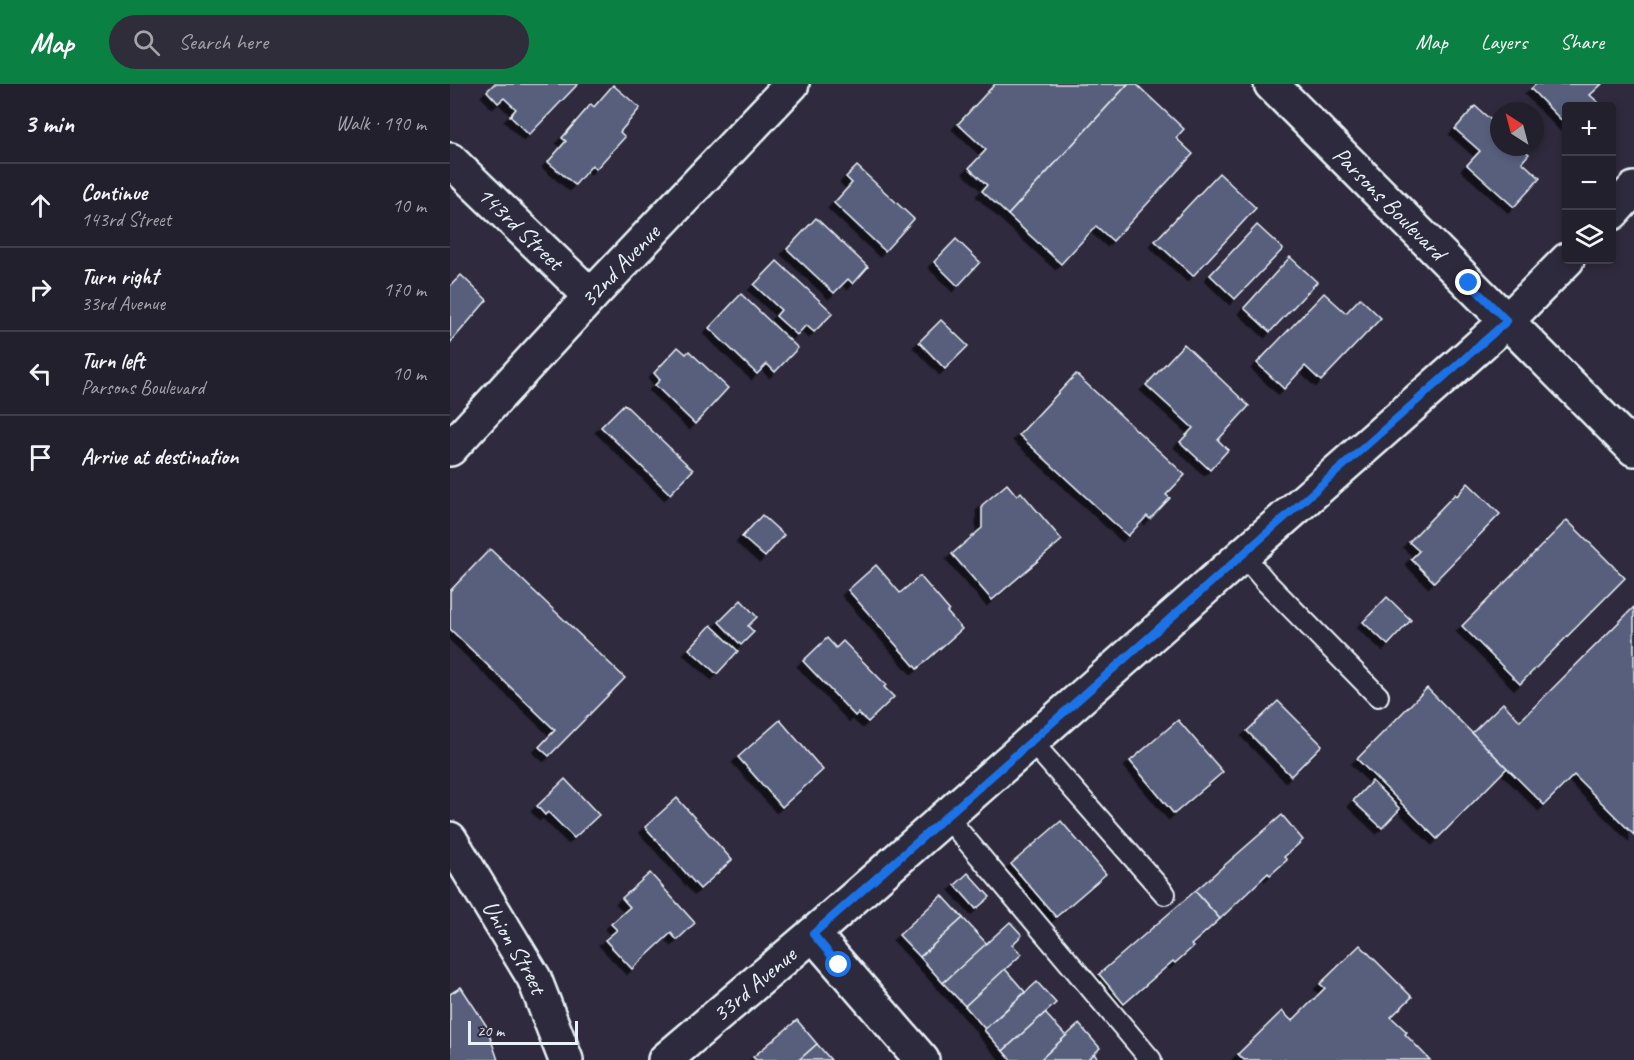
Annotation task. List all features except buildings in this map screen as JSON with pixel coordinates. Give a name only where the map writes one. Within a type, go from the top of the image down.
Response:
[{"type":"street","name":"32nd Avenue","points":[[450,449],[792,84]]},
{"type":"street","name":"Parsons Boulevard","points":[[1271,84],[1634,449]]},
{"type":"street","name":"143rd Street","points":[[450,160],[591,296]]},
{"type":"street","points":[[1614,210],[1634,189]]},
{"type":"street","name":"33rd Avenue","points":[[665,1060],[813,934],[1243,555],[1507,321],[1563,264]]},
{"type":"street","name":"Union Street","points":[[450,839],[534,978],[566,1060]]},
{"type":"street","points":[[813,934],[922,1060]]},
{"type":"lane","points":[[1243,555],[1266,582],[1378,696]]},
{"type":"lane","points":[[1031,741],[1165,894]]},
{"type":"lane","points":[[946,816],[1151,1060]]},
{"type":"route","points":[[839,965],[813,934],[1507,321],[1469,283]]}]
